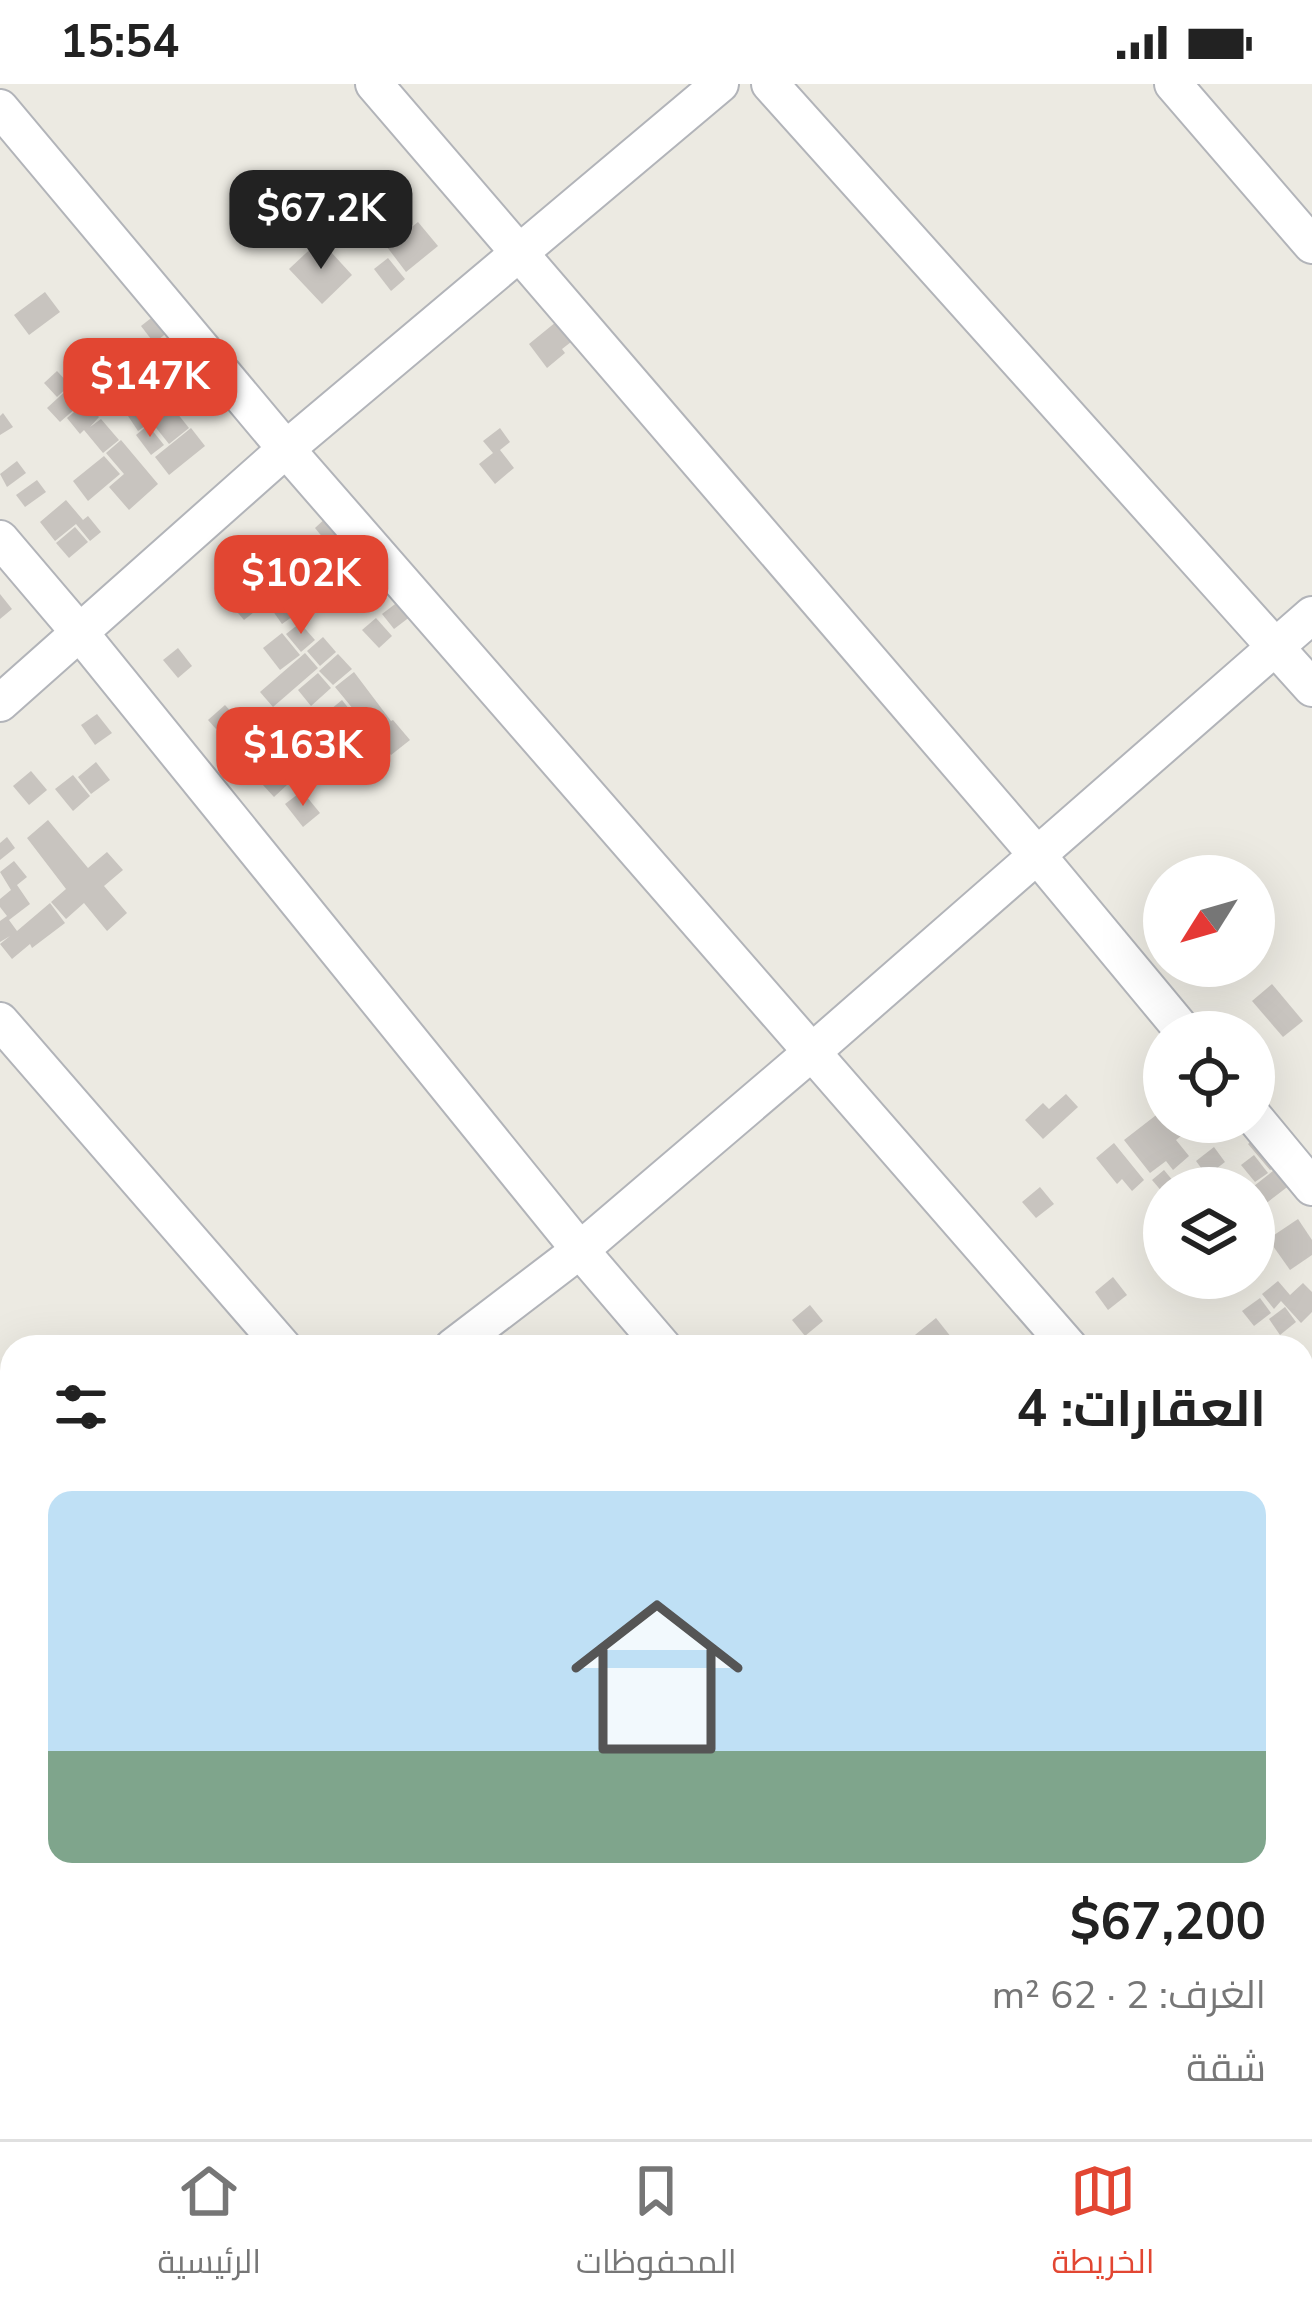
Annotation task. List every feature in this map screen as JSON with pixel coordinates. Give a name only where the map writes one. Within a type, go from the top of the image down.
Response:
[{"type":"street","points":[[374,84],[1166,1011]]},
{"type":"street","points":[[0,703],[286,449],[720,84]]},
{"type":"street","points":[[770,84],[1312,688]]},
{"type":"street","points":[[1173,84],[1312,245]]},
{"type":"street","points":[[0,108],[286,449],[1059,1335]]},
{"type":"street","points":[[0,539],[653,1335]]},
{"type":"street","points":[[469,1335],[580,1250],[812,1052],[1312,615]]},
{"type":"street","points":[[0,1022],[273,1335]]},
{"type":"street","points":[[1275,1142],[1312,1186]]},
{"type":"building","points":[[418,222],[438,246],[406,272],[387,247]]},
{"type":"building","points":[[320,240],[352,275],[322,304],[289,269]]},
{"type":"building","points":[[388,258],[405,279],[391,291],[374,269]]},
{"type":"building","points":[[45,292],[60,312],[29,335],[14,315]]},
{"type":"building","points":[[155,315],[168,332],[154,343],[141,326]]},
{"type":"building","points":[[556,322],[571,342],[547,368],[529,344]]},
{"type":"building","points":[[111,345],[127,366],[92,392],[81,378],[96,367],[90,360]]},
{"type":"building","points":[[157,346],[170,364],[140,385],[127,367]]},
{"type":"building","points":[[57,371],[70,385],[57,397],[44,383]]},
{"type":"building","points":[[71,386],[84,401],[60,422],[47,408]]},
{"type":"building","points":[[154,389],[169,409],[138,431],[124,410]]},
{"type":"building","points":[[86,402],[99,417],[90,427],[101,419],[119,440],[103,453],[67,418]]},
{"type":"building","points":[[173,408],[189,428],[169,444],[153,424]]},
{"type":"building","points":[[3,413],[13,427],[0,435],[0,416]]},
{"type":"building","points":[[148,425],[164,445],[151,455],[136,435]]},
{"type":"building","points":[[191,428],[205,446],[169,475],[155,457]]},
{"type":"building","points":[[500,428],[510,442],[500,450],[514,468],[495,484],[479,464],[493,453],[483,441]]},
{"type":"building","points":[[121,440],[158,484],[129,510],[109,487],[124,474],[106,453]]},
{"type":"building","points":[[104,456],[120,474],[88,501],[73,481]]},
{"type":"building","points":[[17,461],[26,473],[7,487],[0,474]]},
{"type":"building","points":[[37,480],[46,492],[25,507],[16,495]]},
{"type":"building","points":[[66,500],[101,532],[90,541],[76,524],[55,541],[40,522]]},
{"type":"building","points":[[329,515],[343,532],[328,544],[315,528]]},
{"type":"building","points":[[75,527],[88,542],[69,558],[56,543]]},
{"type":"building","points":[[260,579],[275,596],[262,608],[247,590]]},
{"type":"building","points":[[239,587],[258,609],[244,620],[225,598]]},
{"type":"building","points":[[0,594],[12,609],[0,619]]},
{"type":"building","points":[[284,597],[296,614],[282,624],[270,607]]},
{"type":"building","points":[[403,598],[415,613],[394,629],[382,614]]},
{"type":"building","points":[[376,618],[392,636],[379,648],[362,630]]},
{"type":"building","points":[[300,623],[315,640],[301,652],[286,634]]},
{"type":"building","points":[[282,633],[300,655],[280,670],[263,648]]},
{"type":"building","points":[[323,637],[336,652],[320,666],[307,651]]},
{"type":"building","points":[[178,648],[192,666],[178,678],[163,660]]},
{"type":"building","points":[[305,653],[318,668],[273,707],[260,692]]},
{"type":"building","points":[[338,654],[352,669],[333,685],[319,671]]},
{"type":"building","points":[[354,672],[410,740],[391,755],[335,687]]},
{"type":"building","points":[[318,673],[331,688],[311,706],[298,690]]},
{"type":"building","points":[[342,700],[357,719],[348,728],[358,720],[388,757],[359,780],[345,762],[356,754],[340,733],[328,743],[313,724]]},
{"type":"building","points":[[225,705],[234,715],[216,729],[208,720]]},
{"type":"building","points":[[97,714],[112,733],[95,745],[81,725]]},
{"type":"building","points":[[236,717],[247,731],[229,745],[218,731]]},
{"type":"building","points":[[96,762],[110,780],[91,794],[78,777]]},
{"type":"building","points":[[31,771],[47,790],[29,805],[13,786]]},
{"type":"building","points":[[277,771],[288,784],[274,797],[262,784]]},
{"type":"building","points":[[73,775],[90,796],[73,811],[55,789]]},
{"type":"building","points":[[302,791],[320,813],[303,827],[285,804]]},
{"type":"building","points":[[48,820],[88,868],[107,852],[123,870],[104,886],[127,913],[107,931],[84,903],[66,919],[51,902],[66,889],[27,838]]},
{"type":"building","points":[[7,837],[15,848],[0,860],[0,843]]},
{"type":"building","points":[[14,861],[27,877],[17,885],[30,904],[9,920],[17,931],[50,903],[65,923],[12,959],[0,944],[10,936],[0,942],[0,921],[7,916],[0,899],[11,890],[0,872]]},
{"type":"building","points":[[1275,987],[1303,1021],[1283,1037],[1275,1028],[1275,1011],[1261,1011],[1252,1001]]},
{"type":"building","points":[[1066,1094],[1078,1107],[1043,1139],[1025,1120],[1043,1103],[1049,1109]]},
{"type":"building","points":[[1143,1125],[1143,1143],[1178,1143],[1189,1156],[1176,1167],[1166,1161],[1145,1167],[1124,1140]]},
{"type":"building","points":[[1114,1143],[1143,1181],[1132,1191],[1122,1179],[1117,1184],[1096,1158]]},
{"type":"building","points":[[1271,1143],[1299,1178],[1275,1197],[1278,1167],[1267,1167],[1248,1144]]},
{"type":"building","points":[[1214,1147],[1225,1162],[1219,1167],[1200,1167],[1196,1161]]},
{"type":"building","points":[[1254,1155],[1263,1167],[1243,1167]]},
{"type":"building","points":[[1040,1187],[1054,1204],[1036,1218],[1022,1202]]},
{"type":"building","points":[[1298,1219],[1312,1240],[1312,1255],[1290,1270],[1275,1249],[1275,1234]]},
{"type":"building","points":[[1113,1277],[1127,1295],[1108,1310],[1095,1292]]},
{"type":"building","points":[[1278,1281],[1290,1295],[1303,1283],[1312,1292],[1312,1312],[1301,1323],[1281,1301],[1274,1309],[1266,1299],[1275,1299]]},
{"type":"building","points":[[1261,1299],[1271,1313],[1254,1326],[1242,1311]]},
{"type":"building","points":[[810,1305],[823,1321],[804,1335],[792,1320]]},
{"type":"building","points":[[1285,1307],[1296,1322],[1280,1335],[1269,1319]]},
{"type":"building","points":[[936,1318],[949,1335],[915,1335]]}]
